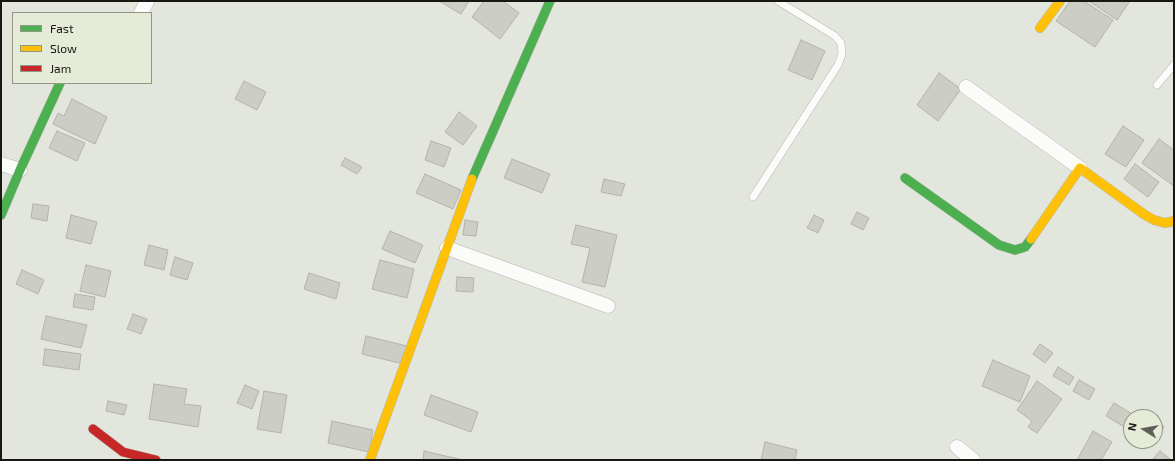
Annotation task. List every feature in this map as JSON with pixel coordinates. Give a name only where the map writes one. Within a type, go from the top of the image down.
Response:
[{"type":"street","points":[[142,12],[147,1]]},
{"type":"street","points":[[370,460],[472,179],[550,1]]},
{"type":"street","points":[[1040,28],[1060,1]]},
{"type":"street","points":[[1,215],[60,84]]},
{"type":"street","points":[[966,87],[1145,215],[1154,220],[1165,223],[1174,221]]},
{"type":"street","points":[[1,164],[20,170]]},
{"type":"street","points":[[905,178],[1000,245],[1015,250],[1025,247],[1080,168]]},
{"type":"street","points":[[447,248],[608,306]]},
{"type":"street","points":[[93,429],[124,452],[156,460]]},
{"type":"street","points":[[957,447],[973,460]]},
{"type":"lane","points":[[753,197],[838,65],[842,54],[841,43],[835,36],[778,1]]},
{"type":"lane","points":[[1157,86],[1174,65]]},
{"type":"building","points":[[439,1],[469,1],[461,14]]},
{"type":"building","points":[[484,1],[503,1],[519,13],[500,39],[472,17]]},
{"type":"building","points":[[1070,1],[1084,1],[1113,20],[1095,47],[1056,21]]},
{"type":"building","points":[[1089,1],[1130,1],[1117,20]]},
{"type":"building","points":[[801,40],[825,51],[812,80],[788,70]]},
{"type":"building","points":[[939,73],[961,89],[938,121],[917,105]]},
{"type":"building","points":[[244,81],[266,92],[257,110],[235,99]]},
{"type":"building","points":[[72,99],[107,117],[95,144],[53,124],[58,113],[64,116]]},
{"type":"building","points":[[459,112],[477,126],[463,145],[445,132]]},
{"type":"building","points":[[1123,126],[1144,140],[1126,167],[1105,154]]},
{"type":"building","points":[[57,131],[85,143],[77,161],[49,148]]},
{"type":"building","points":[[1159,139],[1174,150],[1174,186],[1142,163]]},
{"type":"building","points":[[431,141],[451,148],[444,167],[425,160]]},
{"type":"building","points":[[345,158],[362,167],[357,174],[341,165]]},
{"type":"building","points":[[512,159],[550,174],[542,193],[504,178]]},
{"type":"building","points":[[1135,164],[1159,182],[1148,197],[1124,179]]},
{"type":"building","points":[[425,174],[461,190],[453,209],[416,193]]},
{"type":"building","points":[[604,179],[625,184],[621,196],[601,192]]},
{"type":"building","points":[[33,204],[49,206],[47,221],[31,218]]},
{"type":"building","points":[[857,212],[869,218],[863,230],[851,224]]},
{"type":"building","points":[[71,215],[97,222],[91,244],[66,238]]},
{"type":"building","points":[[814,215],[824,220],[818,233],[807,228]]},
{"type":"building","points":[[465,220],[478,222],[476,236],[463,235]]},
{"type":"building","points":[[576,225],[617,235],[605,287],[582,282],[590,248],[571,244]]},
{"type":"building","points":[[390,231],[423,245],[415,263],[382,249]]},
{"type":"building","points":[[149,245],[168,250],[164,270],[144,265]]},
{"type":"building","points":[[175,257],[193,263],[187,280],[170,275]]},
{"type":"building","points":[[380,260],[414,269],[407,298],[372,289]]},
{"type":"building","points":[[86,265],[111,271],[105,297],[80,291]]},
{"type":"building","points":[[22,270],[44,280],[38,294],[16,284]]},
{"type":"building","points":[[309,273],[340,283],[336,299],[304,289]]},
{"type":"building","points":[[457,277],[474,278],[473,292],[456,291]]},
{"type":"building","points":[[75,294],[95,297],[93,310],[73,307]]},
{"type":"building","points":[[133,314],[147,319],[141,334],[127,329]]},
{"type":"building","points":[[46,316],[87,325],[81,348],[41,339]]},
{"type":"building","points":[[366,336],[407,346],[403,364],[362,354]]},
{"type":"building","points":[[1040,344],[1053,353],[1045,363],[1033,354]]},
{"type":"building","points":[[45,349],[81,354],[79,370],[43,365]]},
{"type":"building","points":[[993,360],[1030,376],[1020,402],[982,386]]},
{"type":"building","points":[[1058,367],[1074,377],[1069,385],[1053,376]]},
{"type":"building","points":[[1079,380],[1095,389],[1089,400],[1073,391]]},
{"type":"building","points":[[1037,381],[1062,399],[1037,433],[1028,427],[1032,421],[1017,410]]},
{"type":"building","points":[[154,384],[187,389],[184,404],[201,406],[198,427],[149,419]]},
{"type":"building","points":[[245,385],[259,391],[252,409],[237,403]]},
{"type":"building","points":[[264,391],[287,395],[281,433],[257,429]]},
{"type":"building","points":[[431,395],[478,412],[471,432],[424,415]]},
{"type":"building","points":[[108,401],[127,405],[124,415],[106,411]]},
{"type":"building","points":[[1114,403],[1124,409],[1123,426],[1106,416]]},
{"type":"building","points":[[332,421],[373,430],[369,452],[328,443]]},
{"type":"building","points":[[1093,431],[1112,442],[1101,460],[1077,460]]},
{"type":"building","points":[[765,442],[797,450],[795,460],[761,460]]},
{"type":"building","points":[[424,451],[463,460],[423,460]]},
{"type":"building","points":[[1160,451],[1171,460],[1152,460]]},
{"type":"traffic: fast","points":[[472,179],[550,1]]},
{"type":"traffic: fast","points":[[1,215],[60,84]]},
{"type":"traffic: fast","points":[[905,178],[999,245],[1015,250],[1025,247],[1031,239]]},
{"type":"traffic: slow","points":[[1040,28],[1060,1]]},
{"type":"traffic: slow","points":[[1031,239],[1080,168],[1145,215],[1154,220],[1165,223],[1174,221]]},
{"type":"traffic: slow","points":[[370,460],[472,179]]},
{"type":"traffic: jam","points":[[93,429],[123,452],[156,460]]}]
